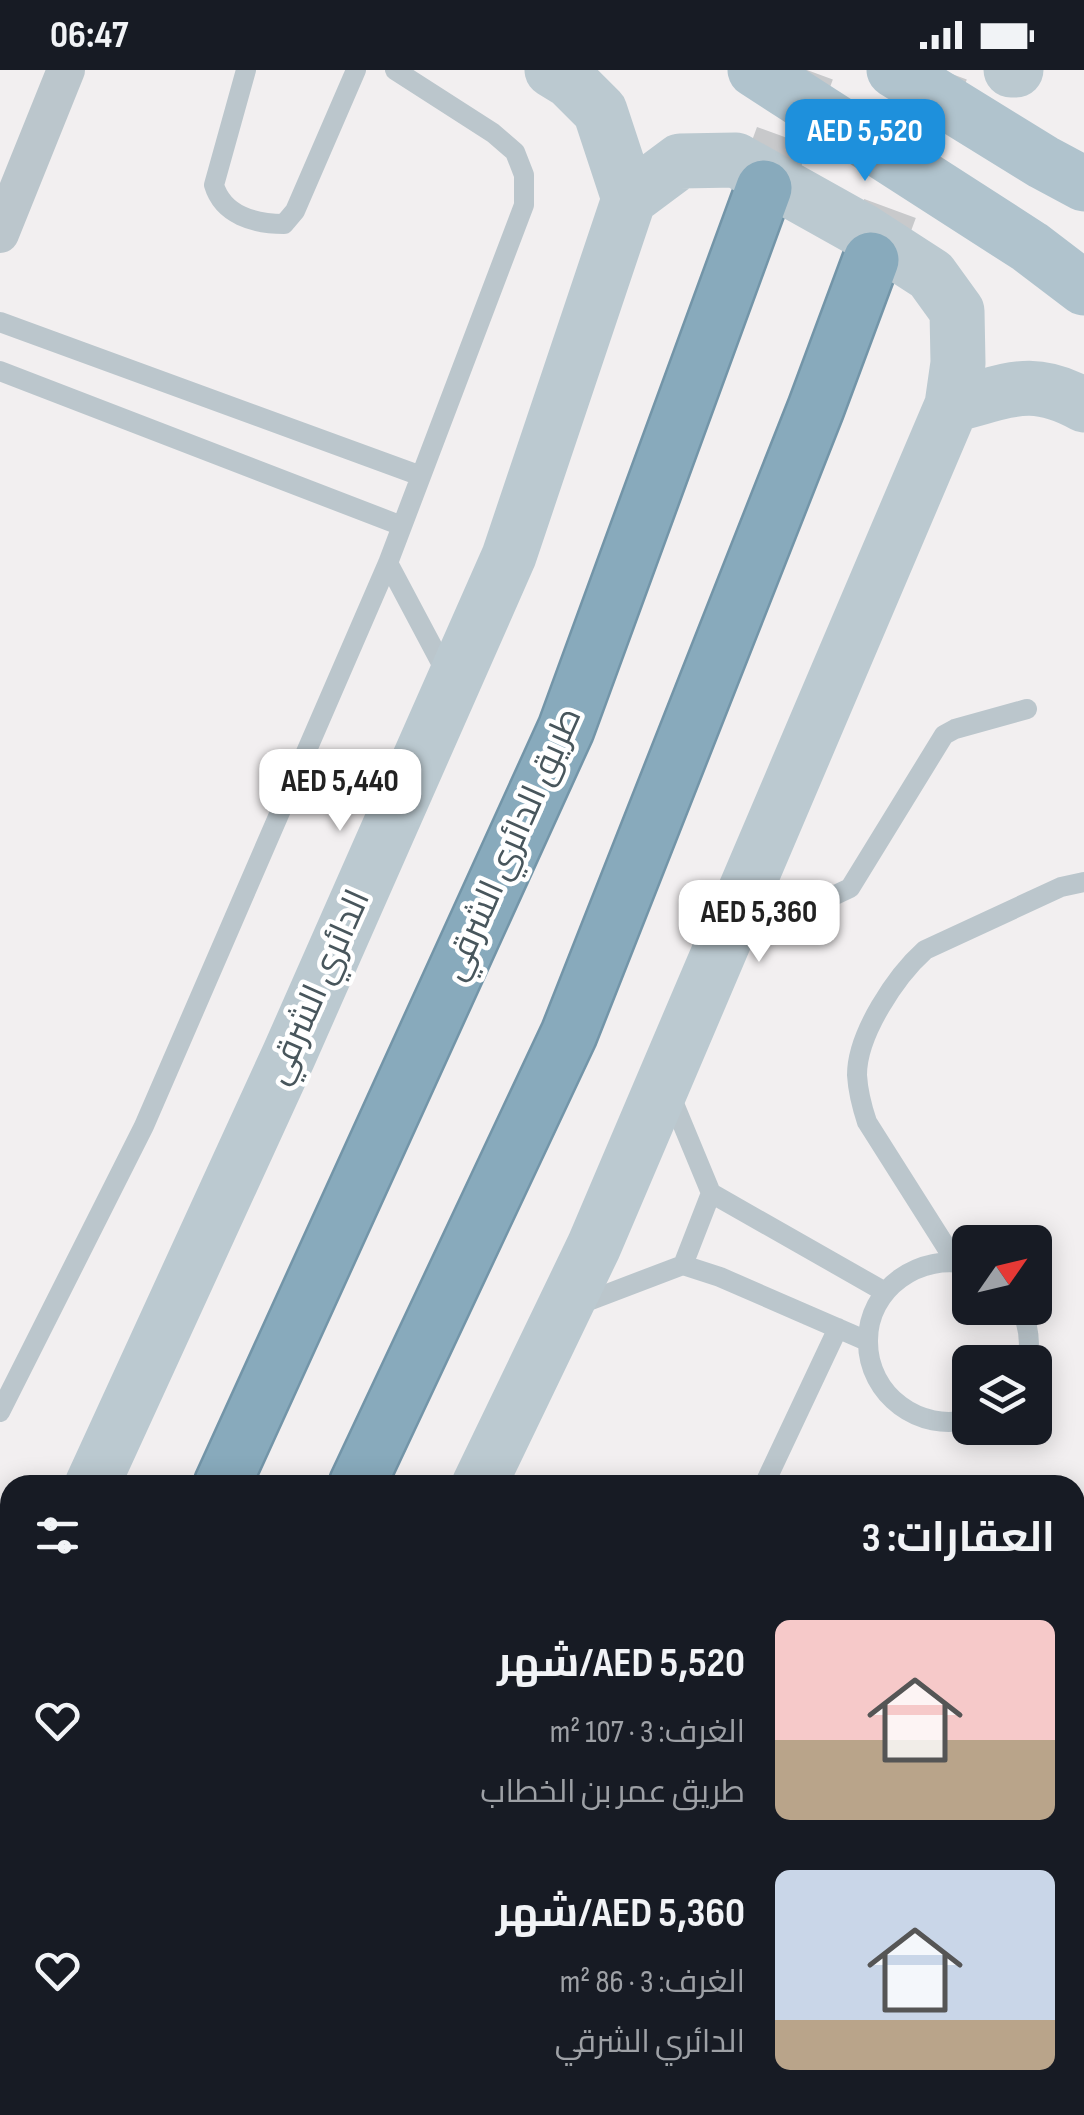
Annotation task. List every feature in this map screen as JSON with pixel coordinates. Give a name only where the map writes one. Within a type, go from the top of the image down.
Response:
[{"type":"highway","name":"طريق الدائري الشرقي","points":[[227,1475],[566,729],[764,188]]},
{"type":"highway","points":[[362,1475],[569,1034],[871,260]]},
{"type":"main road","points":[[755,70],[1030,247],[1084,288]]},
{"type":"main road","points":[[894,70],[1064,173],[1084,198]]},
{"type":"main road","points":[[1030,247],[1084,317]]},
{"type":"street","points":[[0,234],[16,148],[66,70]]},
{"type":"street","points":[[483,1475],[594,1246],[952,405],[958,363],[957,311],[932,275],[736,160],[680,161],[629,200],[600,112],[570,81],[552,70]]},
{"type":"street","name":"الدائري الشرقي","points":[[97,1475],[509,556],[629,200]]},
{"type":"street","points":[[952,405],[1025,386],[1062,392],[1084,404]]},
{"type":"lane","points":[[246,70],[214,185],[218,200],[232,212],[266,224],[284,224],[296,211],[356,70]]},
{"type":"lane","points":[[0,1412],[144,1126],[388,563],[524,205],[524,175],[515,152],[493,133],[395,70]]},
{"type":"lane","points":[[0,322],[421,476]]},
{"type":"lane","points":[[0,370],[402,526]]},
{"type":"lane","points":[[388,563],[452,684]]},
{"type":"lane","points":[[743,895],[833,896],[850,888],[944,735],[1027,709]]},
{"type":"lane","points":[[952,1248],[867,1122],[857,1072],[862,1050],[874,1019],[894,986],[909,964],[926,950],[1061,887],[1084,882]]},
{"type":"lane","points":[[664,1080],[711,1192],[885,1292]]},
{"type":"lane","points":[[683,1264],[711,1192]]},
{"type":"lane","points":[[952,1263],[929,1264],[904,1274],[885,1292],[872,1314],[868,1341],[872,1368],[885,1392],[904,1410],[929,1421],[952,1423]]},
{"type":"lane","points":[[562,1310],[683,1264],[868,1341]]},
{"type":"lane","points":[[769,1475],[838,1328]]},
{"type":"tunnel","points":[[764,188],[807,70]]},
{"type":"tunnel","points":[[871,260],[941,70]]}]
